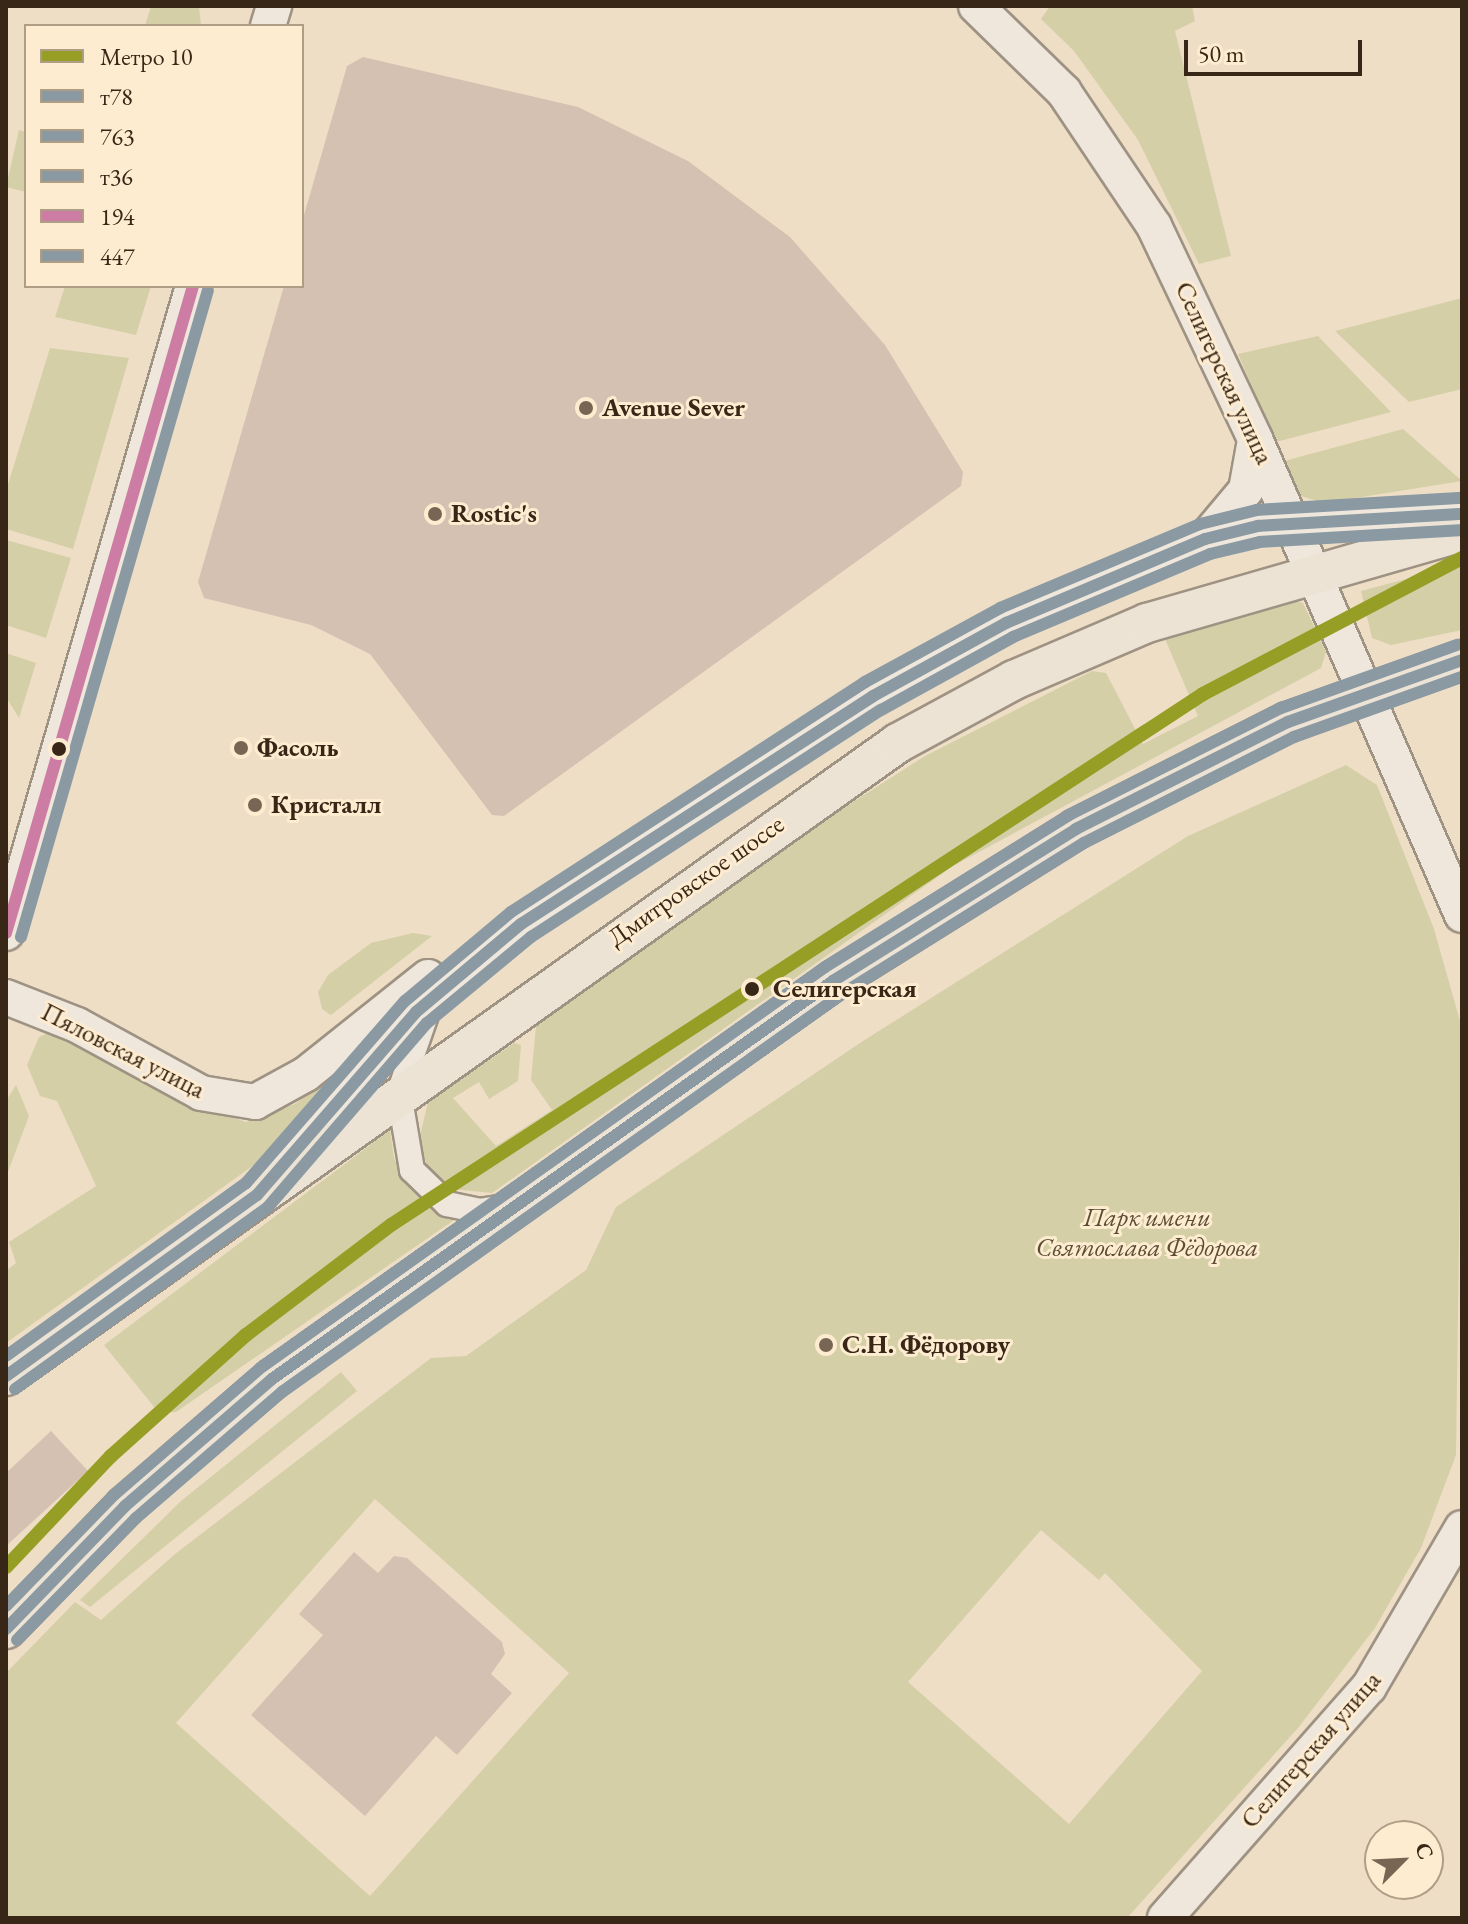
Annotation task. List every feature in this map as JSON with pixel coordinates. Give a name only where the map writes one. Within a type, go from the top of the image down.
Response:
[{"type":"main road","name":"Дмитровское шоссе","points":[[6,1376],[399,1093],[898,743],[1014,680],[1147,623],[1462,532]]},
{"type":"main road","points":[[6,1629],[125,1506],[260,1388],[526,1198],[967,892],[1076,829],[1365,689],[1462,660]]},
{"type":"street","name":"Селигерская улица","points":[[976,6],[1064,92],[1127,181],[1255,439],[1462,915]]},
{"type":"street","points":[[6,933],[192,288]]},
{"type":"street","points":[[1205,539],[1246,490],[1255,439]]},
{"type":"street","points":[[257,1195],[441,989],[521,924],[873,696],[1006,623],[1205,539],[1291,523],[1462,514]]},
{"type":"street","name":"Пяловская улица","points":[[6,997],[77,1025],[201,1093],[255,1102],[306,1074],[410,989],[521,924]]},
{"type":"street","points":[[441,989],[408,1052],[399,1093],[405,1154],[433,1195],[479,1211],[526,1198]]},
{"type":"street","name":"Селигерская улица","points":[[1165,1918],[1369,1687],[1462,1528]]},
{"type":"green space","points":[[151,6],[199,6],[201,24],[146,24]]},
{"type":"green space","points":[[1050,6],[1192,6],[1195,21],[1175,31],[1231,256],[1199,264],[1138,140],[1074,51],[1041,19]]},
{"type":"green space","points":[[19,130],[24,131],[24,192],[6,187]]},
{"type":"green space","points":[[64,288],[150,288],[136,335],[55,317]]},
{"type":"green space","points":[[1462,298],[1462,389],[1409,402],[1335,331]]},
{"type":"green space","points":[[1318,336],[1391,412],[1276,442],[1238,354]]},
{"type":"green space","points":[[50,348],[129,358],[73,549],[6,529],[6,491]]},
{"type":"green space","points":[[1403,429],[1462,481],[1324,503],[1301,496],[1284,461]]},
{"type":"green space","points":[[6,540],[71,558],[46,638],[6,625]]},
{"type":"green space","points":[[1462,564],[1462,630],[1391,645],[1372,638],[1361,591]]},
{"type":"green space","points":[[1284,598],[1303,603],[1326,652],[1321,668],[953,866],[492,1193],[451,1189],[430,1171],[418,1144],[428,1102],[514,1043],[521,1045],[518,1081],[489,1099],[479,1082],[453,1098],[496,1146],[552,1110],[531,1080],[536,1026],[828,818],[925,756],[1092,671],[1106,673],[1143,744],[1198,716],[1165,639]]},
{"type":"green space","points":[[6,653],[36,663],[19,718],[6,697]]},
{"type":"green space","name":"Парк имени Святослава Фёдорова","points":[[1346,765],[1377,785],[1434,929],[1462,1028],[1456,1455],[1421,1548],[1375,1628],[1298,1728],[1127,1918],[6,1918],[6,1673],[75,1602],[101,1620],[175,1554],[431,1358],[466,1356],[586,1270],[616,1207],[863,1041],[1188,836]],"holes":[[[375,1499],[569,1673],[370,1896],[176,1723]],[[1041,1530],[1099,1580],[1105,1573],[1202,1671],[1069,1824],[908,1682]]]},
{"type":"green space","points":[[413,933],[432,936],[331,1015],[322,1009],[318,992],[328,975],[371,943]]},
{"type":"green space","points":[[52,1031],[196,1105],[246,1122],[295,1104],[344,1067],[272,1152],[6,1343],[6,1271],[16,1263],[9,1242],[96,1186],[57,1101],[40,1096],[27,1065],[39,1037]]},
{"type":"green space","points":[[16,1085],[29,1116],[6,1177],[6,1101]]},
{"type":"green space","points":[[390,1130],[394,1158],[411,1190],[457,1218],[176,1412],[159,1413],[104,1345]]},
{"type":"green space","points":[[341,1372],[357,1391],[90,1607],[80,1600],[181,1501]]},
{"type":"building","name":"Avenue Sever","points":[[363,57],[578,107],[688,161],[790,237],[885,345],[963,472],[961,486],[504,816],[492,815],[370,654],[311,625],[204,598],[198,582],[283,288],[304,288],[304,215],[347,66]]},
{"type":"building","points":[[51,1431],[88,1471],[6,1546],[6,1473]]},
{"type":"building","points":[[354,1552],[378,1573],[394,1556],[407,1558],[502,1642],[505,1654],[491,1674],[512,1693],[457,1755],[436,1736],[365,1816],[251,1715],[323,1635],[299,1614]]},
{"type":"metro line","name":"10","points":[[6,1567],[111,1456],[246,1335],[391,1225],[1203,694],[1462,558]]},
{"type":"transit line","name":"194","points":[[6,933],[192,288]]},
{"type":"transit line","name":"447","points":[[21,937],[208,290]]},
{"type":"transit line","name":"т36","points":[[6,1356],[246,1183],[405,1001],[511,912],[865,682],[1000,608],[1200,524],[1257,510],[1461,498]]},
{"type":"transit line","name":"т78","points":[[6,1376],[257,1195],[416,1012],[521,924],[873,696],[1006,623],[1205,539],[1258,526],[1462,514]]},
{"type":"transit line","name":"763","points":[[15,1389],[268,1207],[427,1023],[531,937],[881,710],[1013,637],[1210,554],[1260,542],[1462,530]]},
{"type":"transit line","name":"т36","points":[[6,1606],[115,1494],[263,1366],[825,967],[1069,815],[1281,708],[1457,645]]},
{"type":"transit line","name":"т78","points":[[6,1629],[125,1506],[272,1379],[833,981],[1076,829],[1288,722],[1462,660]]},
{"type":"transit line","name":"763","points":[[17,1640],[136,1518],[282,1392],[842,994],[1084,843],[1294,737],[1462,677]]},
{"type":"place","name":"Avenue Sever","points":[[586,408]]},
{"type":"place","name":"Rostic's","points":[[435,514]]},
{"type":"place","name":"Фасоль","points":[[241,748]]},
{"type":"place","name":"Кристалл","points":[[255,805]]},
{"type":"place","name":"Селигерская","points":[[752,989]]},
{"type":"place","name":"С.Н. Фёдорову","points":[[826,1345]]}]
